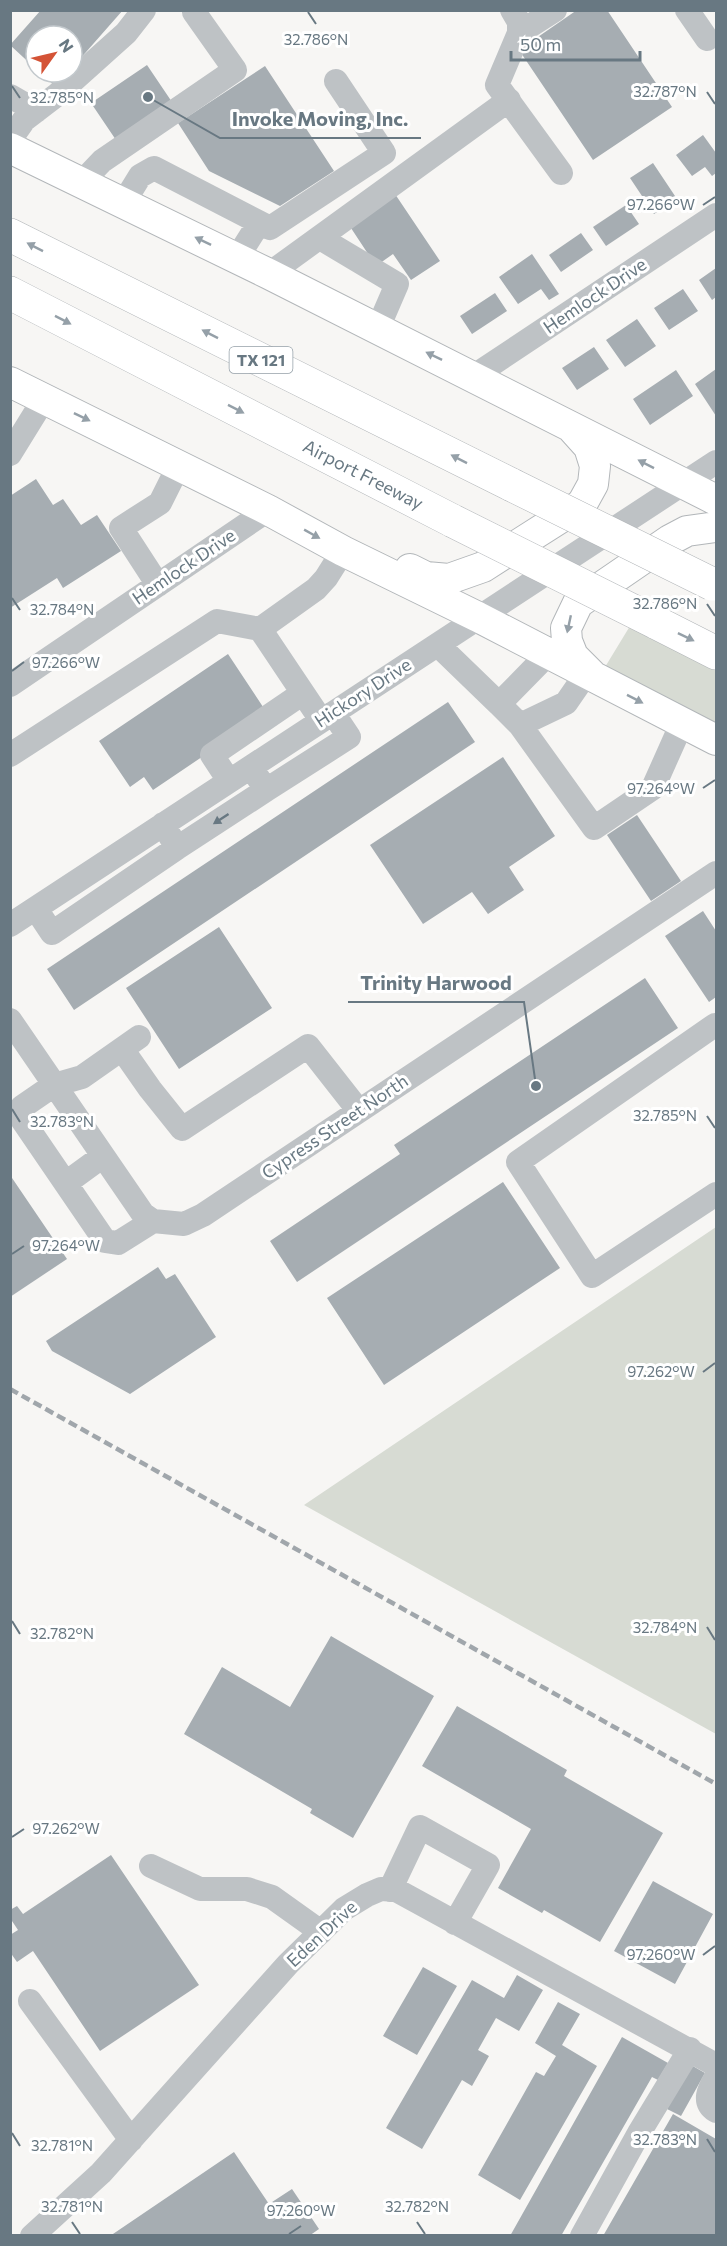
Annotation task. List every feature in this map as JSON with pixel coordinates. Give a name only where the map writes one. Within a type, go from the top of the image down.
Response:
[{"type":"highway","name":"TX 121","points":[[10,235],[714,586]]},
{"type":"highway","name":"Airport Freeway","points":[[10,294],[453,521],[717,653]]},
{"type":"main road","points":[[10,148],[270,274],[717,500]]},
{"type":"main road","points":[[10,382],[268,510],[343,551],[478,617],[717,740]]},
{"type":"main road","points":[[343,551],[364,548],[426,578],[449,579],[483,567],[582,504],[588,494],[593,484],[595,466],[593,455],[590,447],[567,423]]},
{"type":"main road","points":[[592,677],[573,656],[567,640],[566,628],[578,603],[670,540],[687,531],[717,526]]},
{"type":"street","points":[[10,140],[24,120],[58,94],[126,33],[144,10]]},
{"type":"street","points":[[555,10],[515,22],[497,85],[561,173]]},
{"type":"street","points":[[687,10],[706,39]]},
{"type":"street","points":[[82,182],[102,160],[235,70],[194,12]]},
{"type":"street","points":[[123,202],[140,176],[154,168],[270,228],[384,153],[336,81]]},
{"type":"street","points":[[10,96],[36,111]]},
{"type":"street","points":[[270,274],[508,100]]},
{"type":"street","name":"Hemlock Drive","points":[[474,376],[717,215]]},
{"type":"street","points":[[237,258],[259,223]]},
{"type":"street","points":[[320,238],[397,284],[378,328]]},
{"type":"street","points":[[10,454],[44,399]]},
{"type":"street","name":"Hickory Drive","points":[[10,925],[717,462]]},
{"type":"street","points":[[158,585],[121,528],[160,503],[179,465]]},
{"type":"street","name":"Hemlock Drive","points":[[10,685],[268,510]]},
{"type":"street","points":[[260,629],[316,589],[343,551]]},
{"type":"street","points":[[10,755],[217,621],[260,629],[303,693],[349,737],[177,848],[52,933],[36,909]]},
{"type":"street","points":[[438,645],[520,725],[594,828],[653,788],[682,723]]},
{"type":"street","points":[[499,704],[548,654]]},
{"type":"street","points":[[520,725],[566,703],[592,677]]},
{"type":"street","points":[[229,781],[212,755],[303,693]]},
{"type":"street","points":[[251,767],[266,790]]},
{"type":"street","points":[[163,824],[177,848]]},
{"type":"street","name":"Cypress Street North","points":[[153,1221],[184,1224],[203,1215],[714,881]]},
{"type":"street","points":[[10,1020],[54,1085],[103,1156],[133,1201],[143,1214],[153,1221],[118,1243],[105,1241],[21,1118],[22,1107],[54,1085],[82,1077],[130,1043],[150,1089],[182,1129],[308,1046],[359,1111]]},
{"type":"street","points":[[716,1026],[518,1162],[592,1276],[717,1194]]},
{"type":"street","points":[[66,1184],[103,1156]]},
{"type":"street","points":[[455,1923],[488,1865],[420,1827],[390,1890],[396,1890],[455,1923],[690,2049],[717,2065]]},
{"type":"street","points":[[150,1866],[200,1889],[247,1889],[272,1897],[321,1932]]},
{"type":"street","name":"Eden Drive","points":[[32,2235],[101,2173],[288,1964],[344,1909],[366,1894],[381,1889],[390,1890]]},
{"type":"street","points":[[30,2001],[131,2140]]},
{"type":"street","points":[[582,2235],[639,2133],[690,2049]]},
{"type":"street","points":[[717,2077],[708,2091],[712,2109],[717,2111]]},
{"type":"shaded area","points":[[630,626],[716,670],[716,730],[602,672]]},
{"type":"shaded area","points":[[716,1227],[716,1734],[304,1505]]},
{"type":"building","points":[[41,10],[123,10],[84,54],[84,24],[29,24]]},
{"type":"building","points":[[577,10],[607,10],[672,107],[593,160],[519,50]]},
{"type":"building","points":[[24,29],[24,58],[10,45]]},
{"type":"building","points":[[147,65],[174,105],[118,143],[91,103]]},
{"type":"building","points":[[265,66],[334,171],[280,206],[209,171],[178,123]]},
{"type":"building","points":[[703,135],[716,153],[716,173],[712,176],[705,167],[692,176],[676,155]]},
{"type":"building","points":[[653,163],[677,199],[654,214],[630,178]]},
{"type":"building","points":[[395,194],[440,261],[411,280],[393,254],[376,266],[349,225]]},
{"type":"building","points":[[626,205],[639,224],[606,246],[593,227]]},
{"type":"building","points":[[581,233],[593,250],[561,272],[549,255]]},
{"type":"building","points":[[532,254],[559,294],[549,300],[541,289],[518,304],[499,277]]},
{"type":"building","points":[[716,268],[716,297],[712,300],[699,280]]},
{"type":"building","points":[[683,289],[698,311],[669,330],[654,308]]},
{"type":"building","points":[[495,293],[507,311],[472,334],[460,316]]},
{"type":"building","points":[[637,319],[656,346],[625,367],[606,340]]},
{"type":"building","points":[[594,347],[609,369],[577,390],[562,368]]},
{"type":"building","points":[[716,369],[716,416],[695,384]]},
{"type":"building","points":[[676,370],[693,396],[650,425],[633,399]]},
{"type":"building","points":[[36,479],[53,505],[63,499],[81,525],[97,515],[121,551],[63,588],[57,578],[10,608],[10,496]]},
{"type":"building","points":[[228,654],[267,713],[153,790],[144,777],[130,787],[99,741]]},
{"type":"building","points":[[448,702],[475,742],[74,1010],[47,969]]},
{"type":"building","points":[[503,757],[555,836],[509,867],[524,890],[488,914],[472,892],[423,924],[370,845]]},
{"type":"building","points":[[637,815],[681,881],[651,901],[607,835]]},
{"type":"building","points":[[703,911],[716,931],[716,997],[709,1002],[665,936]]},
{"type":"building","points":[[219,927],[272,1008],[179,1069],[126,988]]},
{"type":"building","points":[[645,978],[678,1028],[297,1282],[270,1241],[400,1154],[394,1145]]},
{"type":"building","points":[[10,1175],[67,1259],[10,1297]]},
{"type":"building","points":[[503,1182],[560,1268],[384,1385],[327,1298]]},
{"type":"building","points":[[158,1267],[166,1279],[175,1274],[216,1337],[130,1394],[52,1351],[46,1341]]},
{"type":"building","points":[[331,1636],[434,1696],[353,1838],[310,1813],[312,1809],[184,1734],[222,1667],[290,1707]]},
{"type":"building","points":[[457,1706],[567,1770],[564,1776],[663,1833],[600,1942],[544,1910],[542,1913],[498,1888],[531,1829],[422,1766]]},
{"type":"building","points":[[111,1855],[199,1985],[100,2051],[33,1951],[17,1962],[10,1952],[10,1935],[18,1930],[10,1918],[10,1910],[17,1906],[23,1914]]},
{"type":"building","points":[[653,1881],[713,1914],[675,1984],[614,1951]]},
{"type":"building","points":[[423,1967],[457,1986],[417,2055],[383,2036]]},
{"type":"building","points":[[517,1975],[543,1990],[519,2031],[496,2018],[478,2050],[489,2056],[472,2086],[462,2080],[422,2149],[386,2128],[472,1980],[504,1998]]},
{"type":"building","points":[[558,2002],[580,2014],[562,2045],[597,2066],[520,2200],[478,2175],[536,2072],[544,2076],[556,2056],[535,2043]]},
{"type":"building","points":[[622,2037],[668,2063],[658,2080],[652,2077],[561,2236],[510,2236]]},
{"type":"building","points":[[691,2065],[705,2073],[681,2116],[667,2109]]},
{"type":"building","points":[[673,2114],[716,2139],[716,2236],[603,2236]]},
{"type":"building","points":[[234,2152],[269,2204],[292,2189],[319,2229],[309,2236],[110,2236]]},
{"type":"railway","points":[[10,1389],[716,1784]]},
{"type":"place","name":"Invoke Moving, Inc.","points":[[148,97]]},
{"type":"place","name":"Trinity Harwood","points":[[536,1086]]}]
